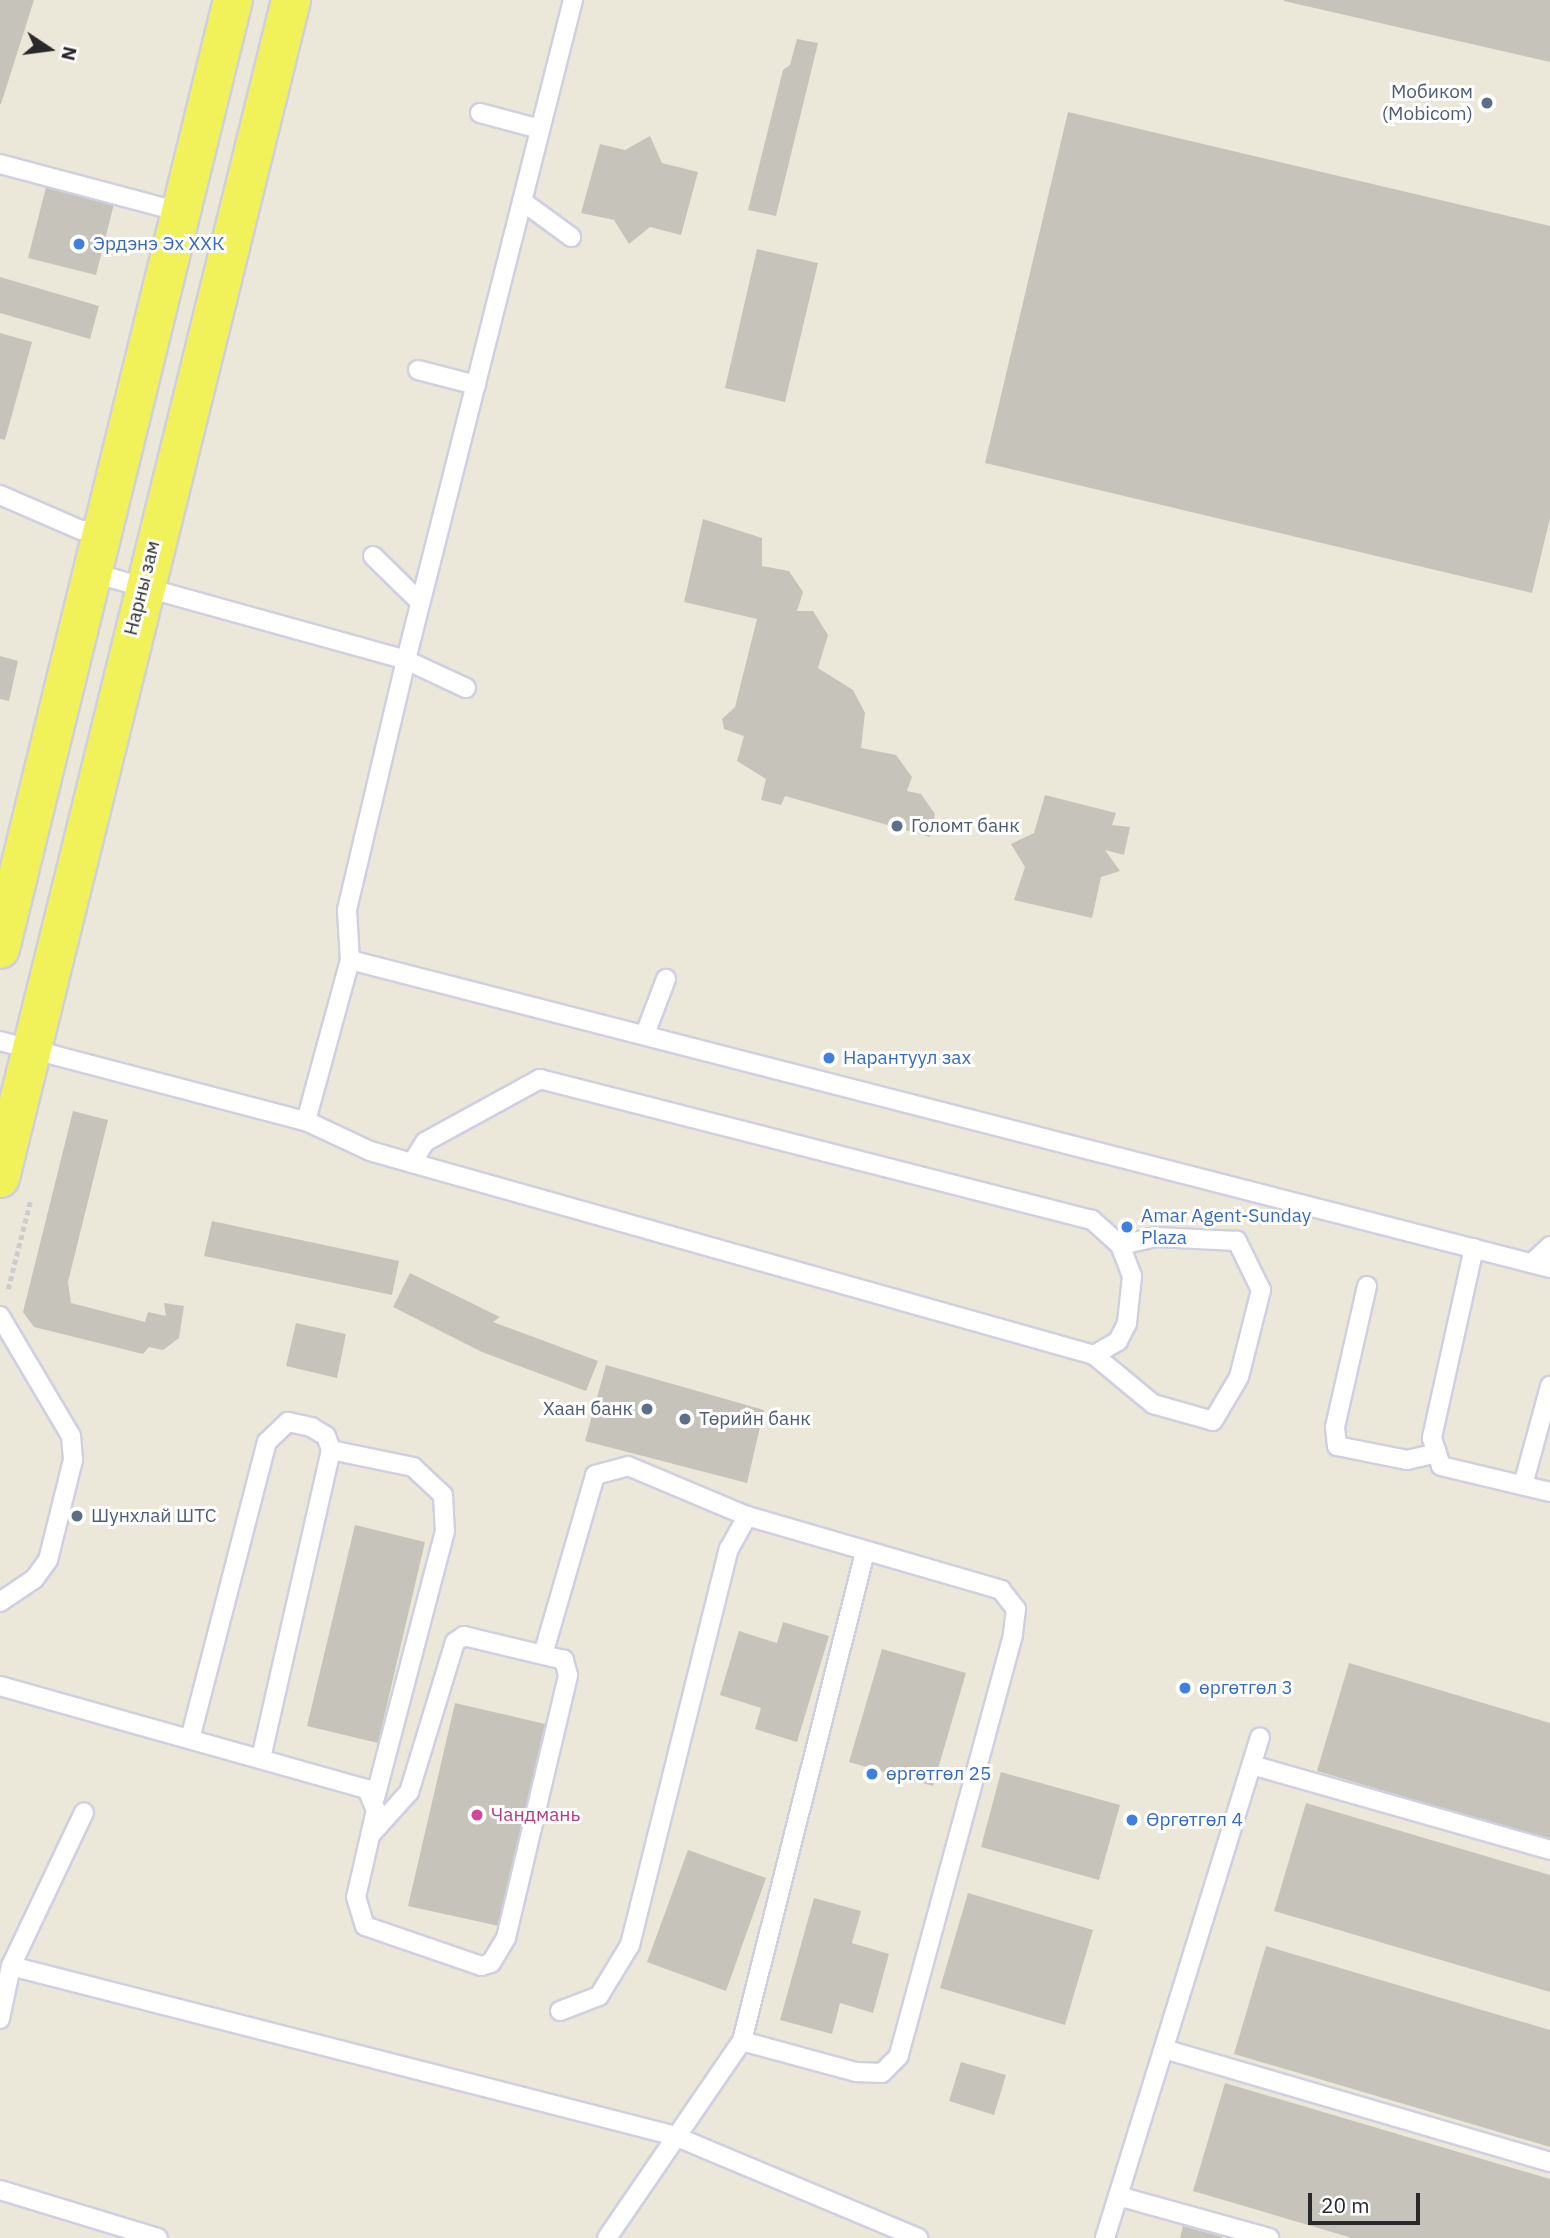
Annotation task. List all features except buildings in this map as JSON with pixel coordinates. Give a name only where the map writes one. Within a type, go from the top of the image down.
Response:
[{"type":"main road","points":[[0,949],[233,0]]},
{"type":"main road","name":"Нарны зам","points":[[0,1178],[16,1046],[143,585],[291,0]]},
{"type":"lane","points":[[306,1121],[350,960],[347,910],[406,660],[573,0]]},
{"type":"lane","points":[[480,113],[540,128]]},
{"type":"lane","points":[[0,164],[181,212]]},
{"type":"lane","points":[[522,201],[571,237]]},
{"type":"lane","points":[[418,370],[476,385]]},
{"type":"lane","points":[[0,495],[81,530],[103,530]]},
{"type":"lane","points":[[373,556],[421,602]]},
{"type":"lane","points":[[93,573],[406,660],[466,688]]},
{"type":"lane","points":[[350,960],[1550,1268]]},
{"type":"lane","points":[[645,1034],[666,979]]},
{"type":"lane","points":[[16,1046],[306,1121],[412,1163],[1094,1355],[1153,1404],[1213,1421],[1239,1377],[1261,1290],[1237,1241],[1156,1237],[1120,1245]]},
{"type":"lane","points":[[412,1163],[425,1142],[540,1079],[1092,1220],[1120,1245],[1132,1276],[1128,1323],[1118,1341],[1094,1355]]},
{"type":"lane","points":[[1532,1263],[1550,1247]]},
{"type":"lane","points":[[1474,1248],[1432,1438],[1441,1466],[1550,1492]]},
{"type":"lane","points":[[1367,1286],[1335,1427],[1337,1446],[1407,1460],[1437,1453]]},
{"type":"lane","points":[[0,1317],[71,1436],[73,1460],[48,1560],[34,1579],[0,1602]]},
{"type":"lane","points":[[1523,1485],[1543,1441],[1550,1385]]},
{"type":"lane","points":[[190,1739],[267,1443],[288,1422],[326,1436],[331,1450],[261,1758]]},
{"type":"lane","points":[[331,1450],[413,1467],[443,1495],[445,1531],[375,1797],[373,1832],[356,1898],[365,1926],[419,1948],[481,1966],[491,1963],[506,1938],[568,1675],[564,1660],[544,1651],[464,1636],[455,1642],[409,1792],[373,1832]]},
{"type":"lane","points":[[544,1651],[595,1475],[628,1466],[747,1516],[793,1525],[865,1552],[1001,1590],[1016,1609],[1013,1635],[899,2056],[882,2073],[856,2072],[742,2041]]},
{"type":"lane","points":[[560,2011],[599,1996],[630,1945],[729,1549],[747,1516]]},
{"type":"lane","points":[[607,2238],[672,2135],[742,2041],[865,1552]]},
{"type":"lane","points":[[0,1686],[367,1789],[375,1797]]},
{"type":"lane","points":[[1105,2238],[1167,2049],[1260,1737]]},
{"type":"lane","points":[[1252,1765],[1550,1850]]},
{"type":"lane","points":[[0,2019],[11,1966],[84,1812]]},
{"type":"lane","points":[[11,1966],[672,2135],[918,2238]]},
{"type":"lane","points":[[1167,2049],[1550,2162]]},
{"type":"lane","points":[[0,2190],[159,2238]]},
{"type":"lane","points":[[1118,2196],[1269,2238]]},
{"type":"place","name":"Мобиком (Mobicom)","points":[[1487,103]]},
{"type":"place","name":"Эрдэнэ Эх ХХК","points":[[79,244]]},
{"type":"place","name":"Голомт банк","points":[[897,826]]},
{"type":"place","name":"Нарантуул зах","points":[[829,1058]]},
{"type":"place","name":"Amar Agent-Sunday Plaza","points":[[1127,1227]]},
{"type":"place","name":"Хаан банк","points":[[647,1409]]},
{"type":"place","name":"Төрийн банк","points":[[685,1419]]},
{"type":"place","name":"Шунхлай ШТС","points":[[77,1516]]},
{"type":"place","name":"өргөтгөл 3","points":[[1185,1688]]},
{"type":"place","name":"өргөтгөл 25","points":[[872,1774]]},
{"type":"place","name":"Чандмань","points":[[477,1815]]},
{"type":"place","name":"Өргөтгөл 4","points":[[1132,1820]]}]
